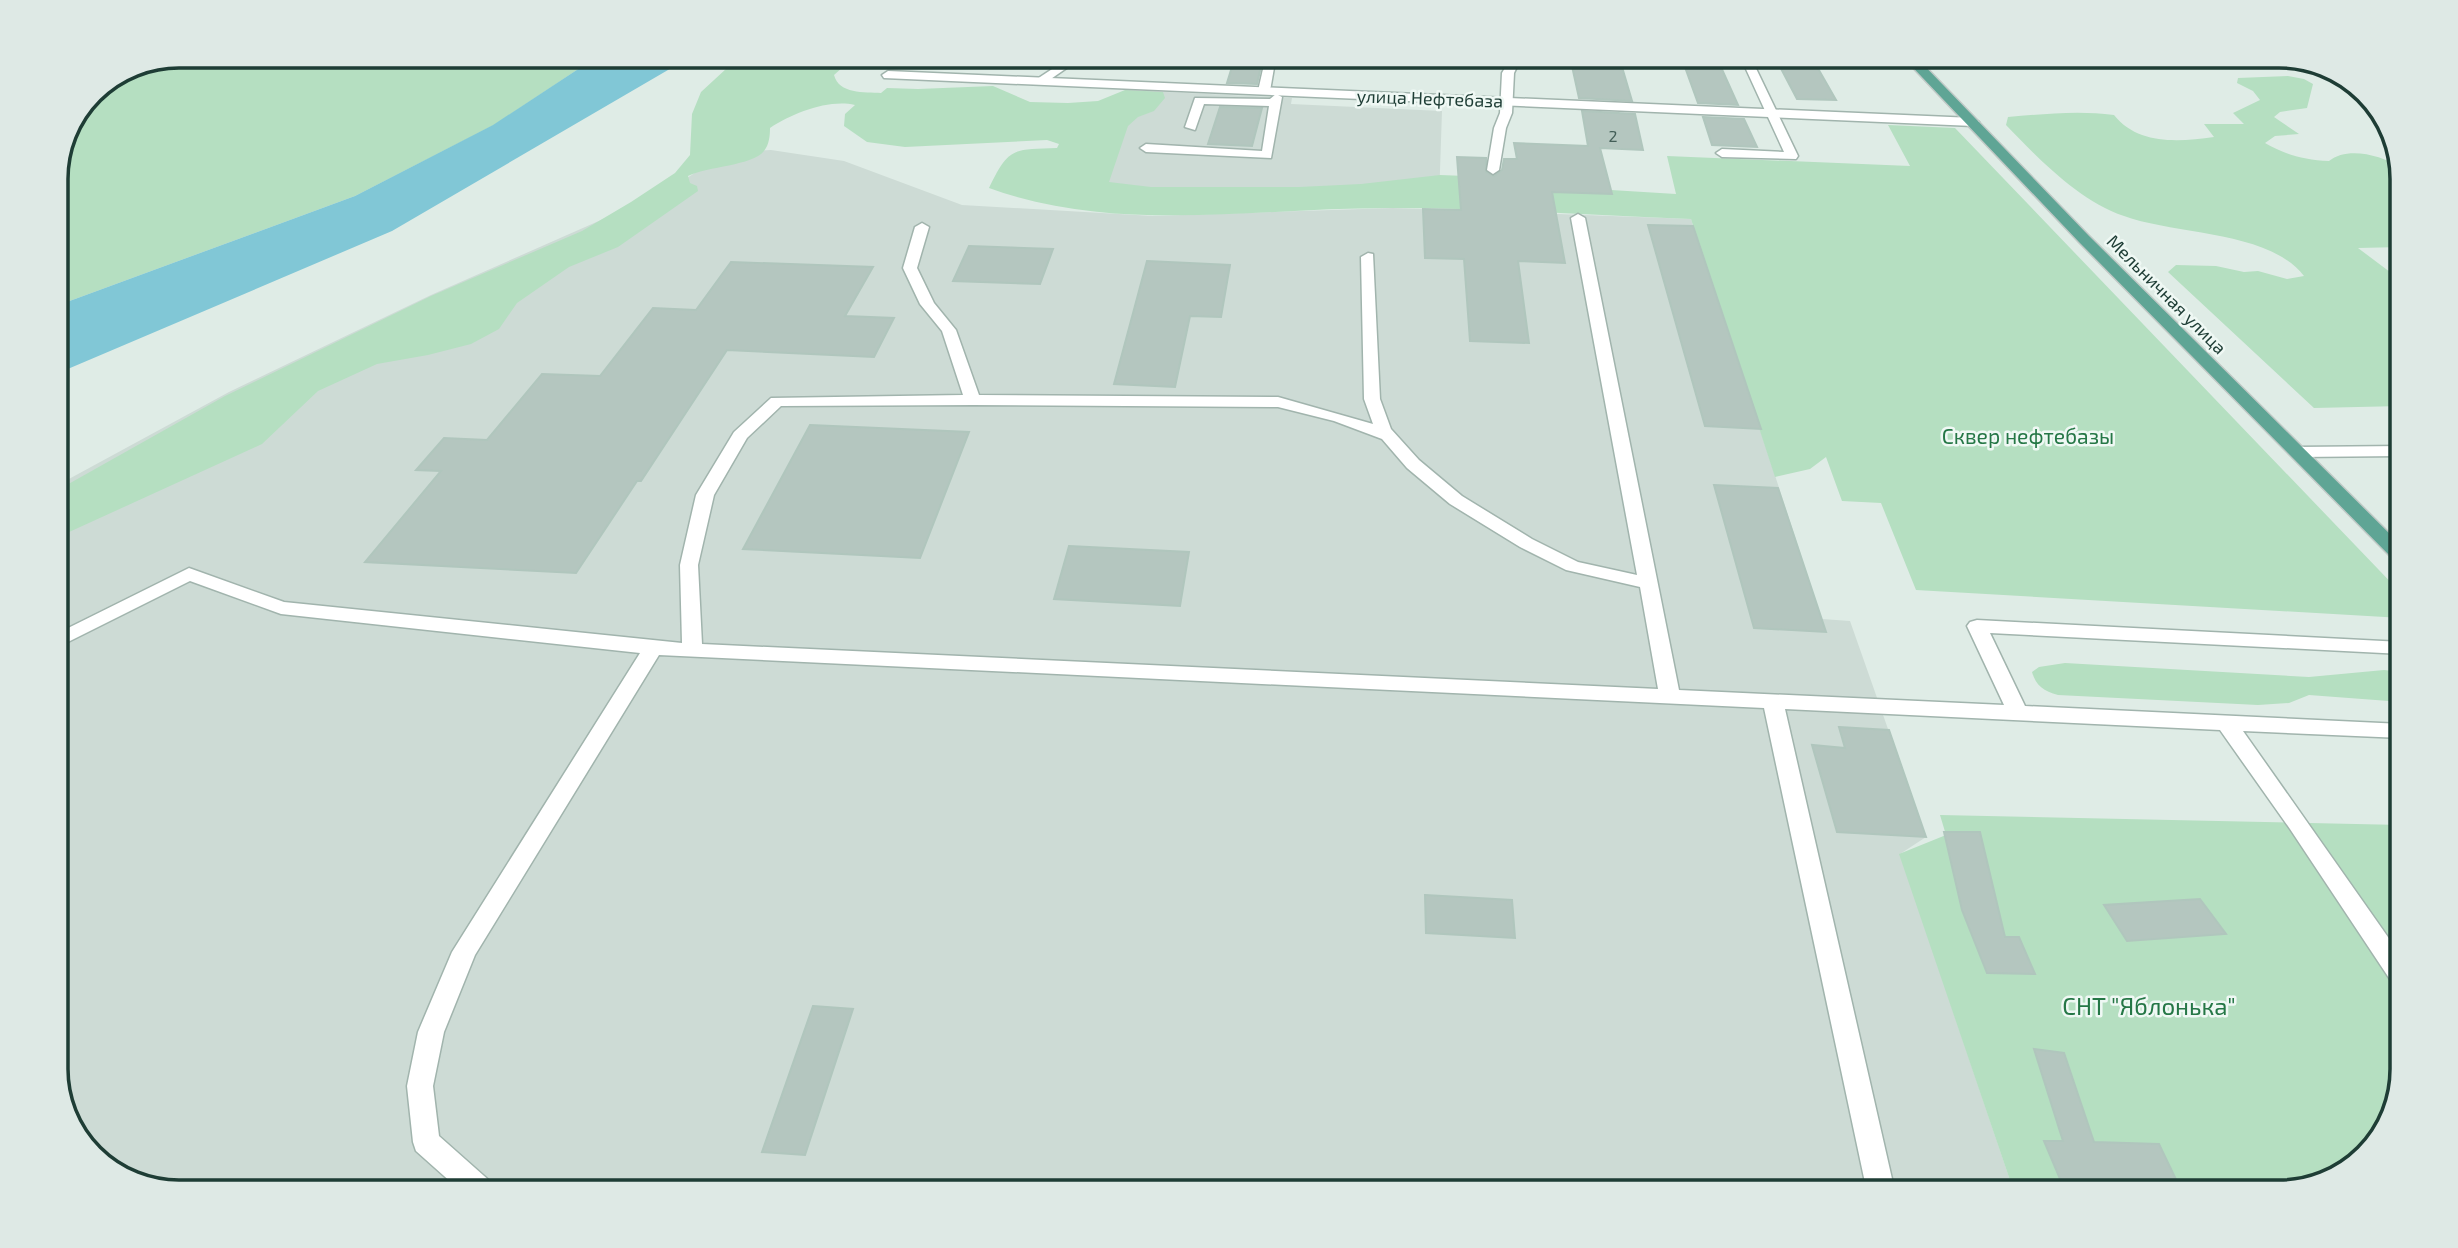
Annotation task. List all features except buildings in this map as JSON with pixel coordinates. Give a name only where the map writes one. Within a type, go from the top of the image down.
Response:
[{"type":"main road","name":"Мельничная улица","points":[[1920,68],[2084,239],[2390,545]]},
{"type":"street","name":"улица Нефтебаза","points":[[888,75],[1973,122]]},
{"type":"lane","points":[[1041,81],[1061,68]]},
{"type":"lane","points":[[1264,91],[1269,68]]},
{"type":"lane","points":[[1493,170],[1507,102],[1511,68]]},
{"type":"lane","points":[[1722,153],[1792,156],[1751,68]]},
{"type":"lane","points":[[1146,148],[1267,155],[1276,100],[1199,100],[1191,127]]},
{"type":"lane","points":[[1578,218],[1670,697]]},
{"type":"lane","points":[[922,227],[910,268],[927,304],[949,330],[973,400]]},
{"type":"lane","points":[[1368,257],[1372,399],[1387,435],[1413,464],[1456,500],[1526,543],[1572,566],[1648,583]]},
{"type":"lane","points":[[692,650],[689,565],[705,495],[740,435],[777,401],[1279,402],[1340,418],[1387,435]]},
{"type":"lane","points":[[2298,452],[2390,451]]},
{"type":"lane","points":[[68,636],[189,574],[281,608],[653,648],[2390,730]]},
{"type":"lane","points":[[2018,713],[1977,626],[2390,647]]},
{"type":"lane","points":[[468,1180],[426,1142],[420,1086],[431,1032],[464,952],[653,648]]},
{"type":"lane","points":[[1773,702],[1878,1180]]},
{"type":"lane","points":[[2226,723],[2298,822],[2390,959]]},
{"type":"shaded area","points":[[1125,90],[1292,98],[1291,104],[1442,111],[1439,200],[1078,194]]},
{"type":"shaded area","points":[[771,150],[844,161],[962,205],[1153,216],[1393,208],[1691,219],[1822,619],[1850,621],[1926,837],[1900,854],[2010,1180],[179,1180],[144,1174],[106,1152],[80,1118],[68,1076],[68,479],[229,392],[431,295],[669,190],[726,152]]},
{"type":"green space","points":[[179,68],[580,68],[494,125],[355,196],[68,302],[68,172],[72,151],[91,112],[106,96],[124,83],[158,70]]},
{"type":"green space","name":"Сквер нефтебазы","points":[[727,68],[842,68],[834,75],[837,81],[847,89],[860,92],[881,93],[887,88],[993,86],[1030,102],[1068,103],[1098,101],[1125,90],[1163,92],[1165,98],[1154,111],[1138,117],[1128,126],[1109,182],[1151,187],[1299,187],[1361,184],[1440,175],[1466,176],[1499,190],[1611,194],[1611,190],[1676,194],[1667,156],[1910,166],[1888,125],[1955,128],[2390,581],[2390,617],[1916,590],[1881,503],[1842,501],[1826,457],[1810,469],[1775,477],[1691,219],[1431,208],[1190,215],[1089,211],[1038,202],[989,188],[1002,164],[1014,153],[1021,150],[1057,148],[1059,144],[1047,140],[905,147],[867,142],[844,126],[845,114],[855,105],[845,104],[811,109],[779,122],[770,128],[764,151],[750,160],[688,176],[690,183],[697,186],[698,191],[618,247],[569,267],[517,303],[499,329],[471,344],[377,364],[318,391],[262,444],[68,533],[68,484],[225,396],[431,296],[582,231],[675,173],[690,155],[692,114],[701,92]]},
{"type":"green space","points":[[2288,76],[2313,84],[2307,108],[2280,112],[2274,117],[2299,134],[2275,136],[2265,143],[2303,158],[2329,161],[2336,156],[2354,153],[2389,162],[2390,247],[2358,248],[2390,272],[2390,406],[2314,408],[2168,272],[2176,265],[2216,266],[2244,272],[2258,271],[2287,279],[2304,276],[2288,261],[2245,242],[2145,222],[2107,209],[2060,177],[2006,125],[2008,117],[2087,113],[2114,115],[2135,132],[2160,139],[2214,137],[2204,124],[2244,124],[2233,113],[2260,100],[2253,91],[2237,83],[2238,78]]},
{"type":"green space","points":[[2065,663],[2309,677],[2384,670],[2390,671],[2390,701],[2309,695],[2289,703],[2258,705],[2058,695],[2038,684],[2032,672],[2039,667]]},
{"type":"green space","name":"СНТ \"Яблонька\"","points":[[1940,815],[2390,825],[2390,1069],[2384,1104],[2371,1130],[2352,1152],[2340,1161],[2300,1178],[2010,1180],[1899,854],[1946,835]]},
{"type":"water","points":[[580,68],[671,68],[392,231],[68,369],[68,302],[355,196],[493,125]]}]
